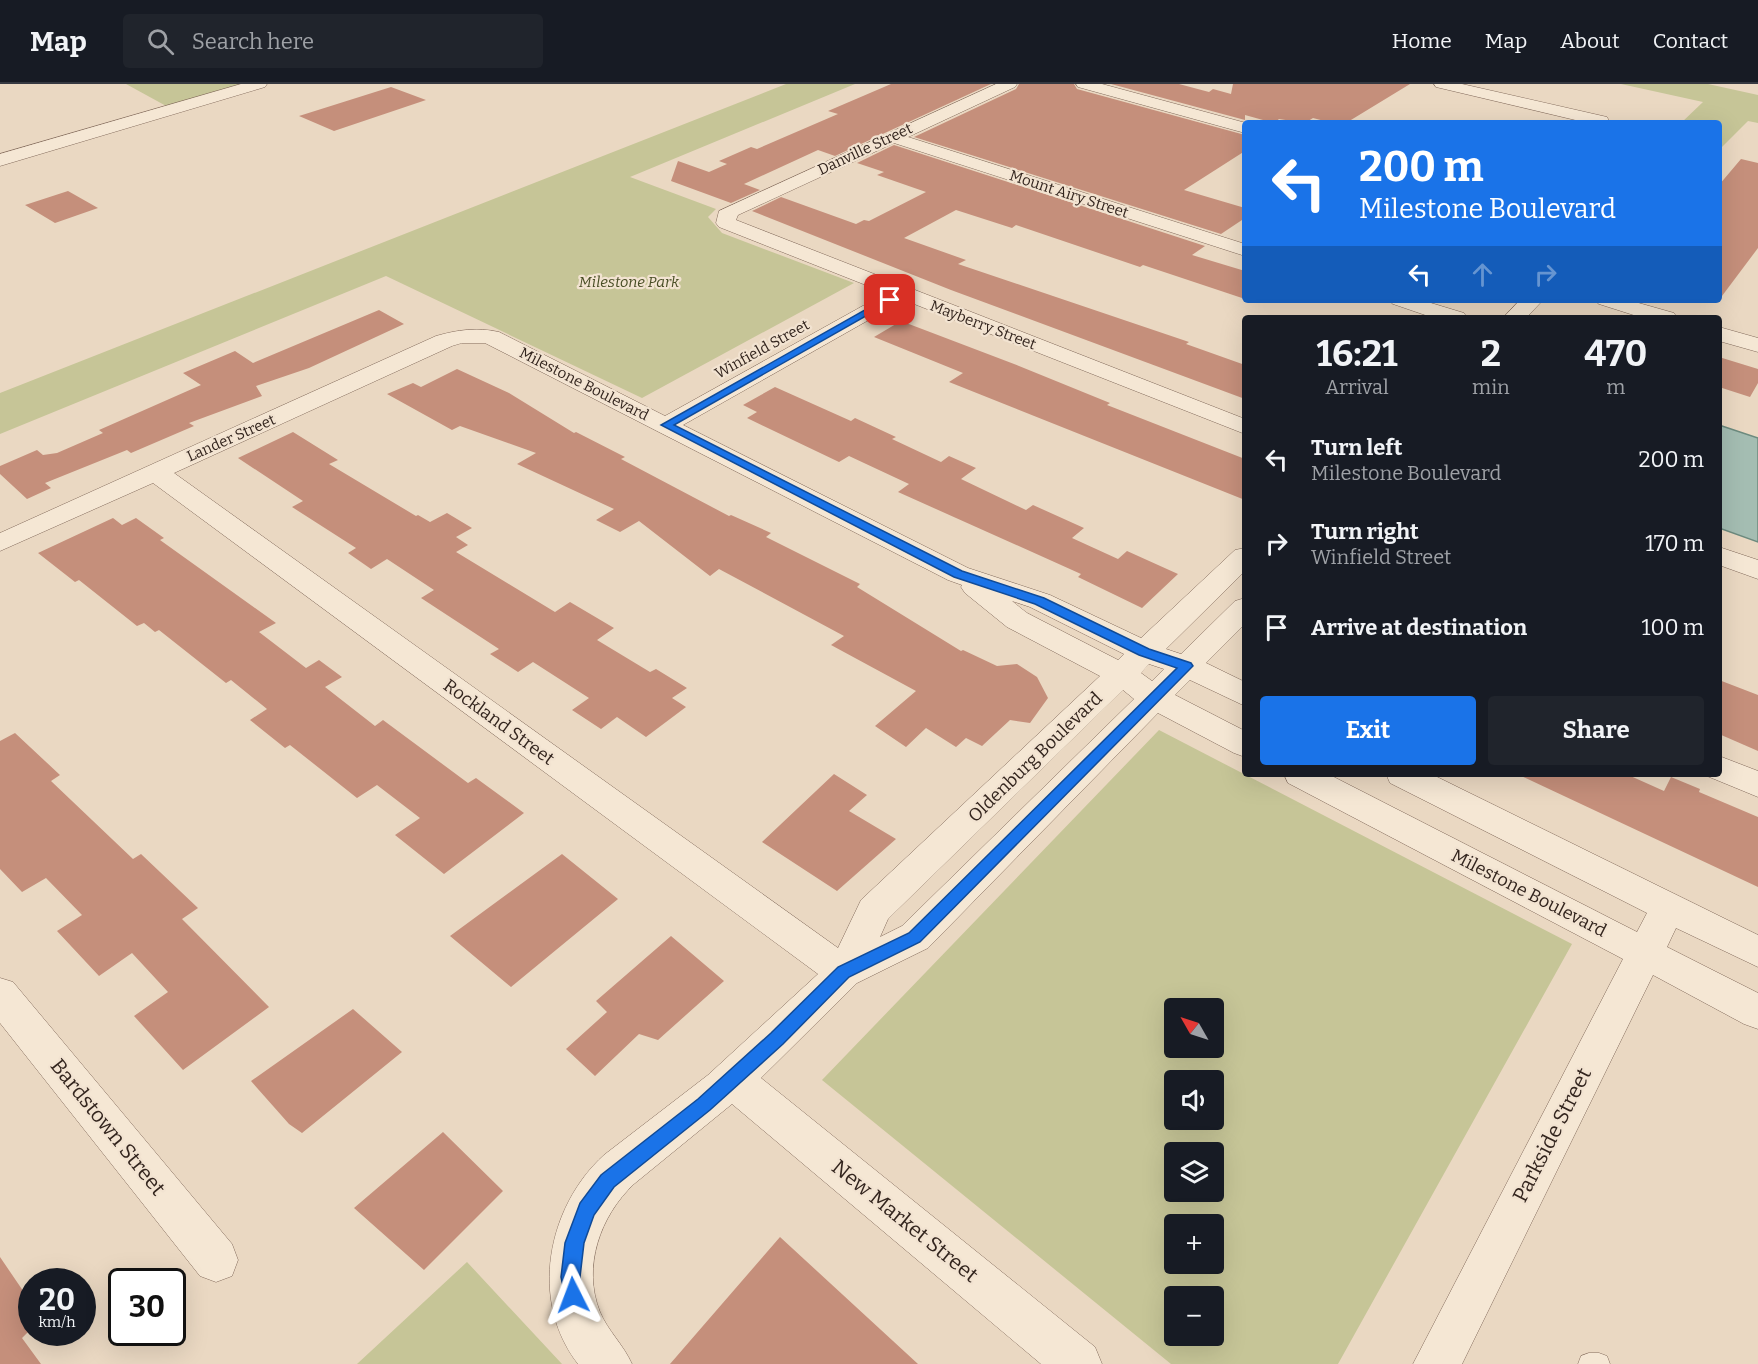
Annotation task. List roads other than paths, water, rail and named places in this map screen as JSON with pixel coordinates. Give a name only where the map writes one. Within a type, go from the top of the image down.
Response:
[{"type":"street","points":[[0,160],[258,84]]},
{"type":"street","name":"Danville Street","points":[[725,218],[731,211],[1009,84]]},
{"type":"street","points":[[1084,84],[1242,127]]},
{"type":"street","points":[[1442,84],[1593,120]]},
{"type":"street","name":"Mount Airy Street","points":[[892,137],[1242,249]]},
{"type":"street","name":"Mayberry Street","points":[[725,218],[732,226],[1242,426]]},
{"type":"street","name":"Winfield Street","points":[[644,414],[880,285]]},
{"type":"street","name":"Winfield Street","points":[[666,425],[902,293]]},
{"type":"street","points":[[1409,303],[1447,315]]},
{"type":"street","points":[[1517,315],[1529,303]]},
{"type":"street","points":[[1616,303],[1656,315]]},
{"type":"street","points":[[1722,334],[1754,337]]},
{"type":"street","name":"Milestone Boulevard","points":[[464,336],[491,337],[958,574],[1040,601],[1144,652],[1186,666],[1242,694]]},
{"type":"street","name":"Lander Street","points":[[0,543],[444,341],[464,336]]},
{"type":"street","name":"Rockland Street","points":[[156,472],[843,972]]},
{"type":"street","points":[[1722,556],[1758,570]]},
{"type":"street","name":"Oldenburg Boulevard","points":[[843,972],[874,910],[1242,559]]},
{"type":"street","name":"Milestone Boulevard","points":[[958,574],[1017,620],[1121,674],[1154,698],[1242,743]]},
{"type":"street","name":"Oldenburg Boulevard","points":[[608,1364],[591,1343],[576,1312],[570,1277],[574,1243],[587,1209],[607,1181],[704,1104],[843,972],[915,937],[1242,610]]},
{"type":"street","points":[[1722,769],[1758,785]]},
{"type":"street","name":"Milestone Boulevard","points":[[1306,777],[1758,1012]]},
{"type":"street","points":[[1408,777],[1758,952]]},
{"type":"street","name":"Parkside Street","points":[[1437,1364],[1668,907]]},
{"type":"street","name":"Bardstown Street","points":[[0,994],[216,1260]]},
{"type":"street","name":"New Market Street","points":[[732,1079],[1078,1364]]},
{"type":"lane","points":[[1588,1364],[1599,1364]]},
{"type":"park label","name":"Milestone Park","points":[[629,282]]}]
